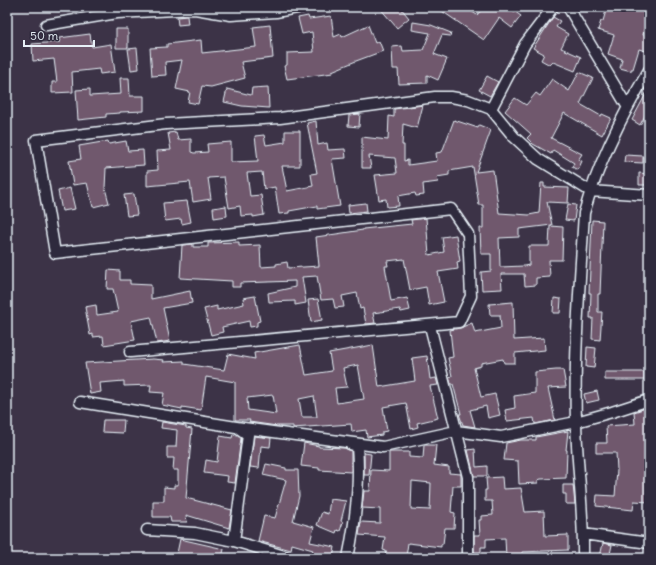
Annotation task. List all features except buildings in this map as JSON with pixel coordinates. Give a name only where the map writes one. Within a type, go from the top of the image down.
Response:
[{"type":"street","points":[[46,26],[118,13],[195,9],[231,15],[276,12],[302,7]]},
{"type":"street","points":[[491,109],[525,44],[553,7]]},
{"type":"street","points":[[568,7],[627,106]]},
{"type":"street","points":[[583,558],[583,534],[576,422],[576,361],[584,213],[590,191],[627,106],[649,70]]},
{"type":"street","points":[[130,352],[430,326],[459,322],[471,296],[468,234],[451,209],[55,253],[36,140],[166,124],[280,118],[435,97],[451,97],[468,100],[491,109],[514,137],[538,160],[590,191],[649,195]]},
{"type":"street","points":[[430,326],[468,477],[468,558]]},
{"type":"street","points":[[80,402],[236,427],[383,447],[456,431],[501,437],[576,422],[649,400]]},
{"type":"street","points":[[234,541],[248,435],[236,427]]},
{"type":"street","points":[[344,442],[357,446],[358,459],[356,501],[348,558]]},
{"type":"street","points":[[147,530],[195,533],[234,541],[291,558]]},
{"type":"street","points":[[583,534],[649,543]]}]
